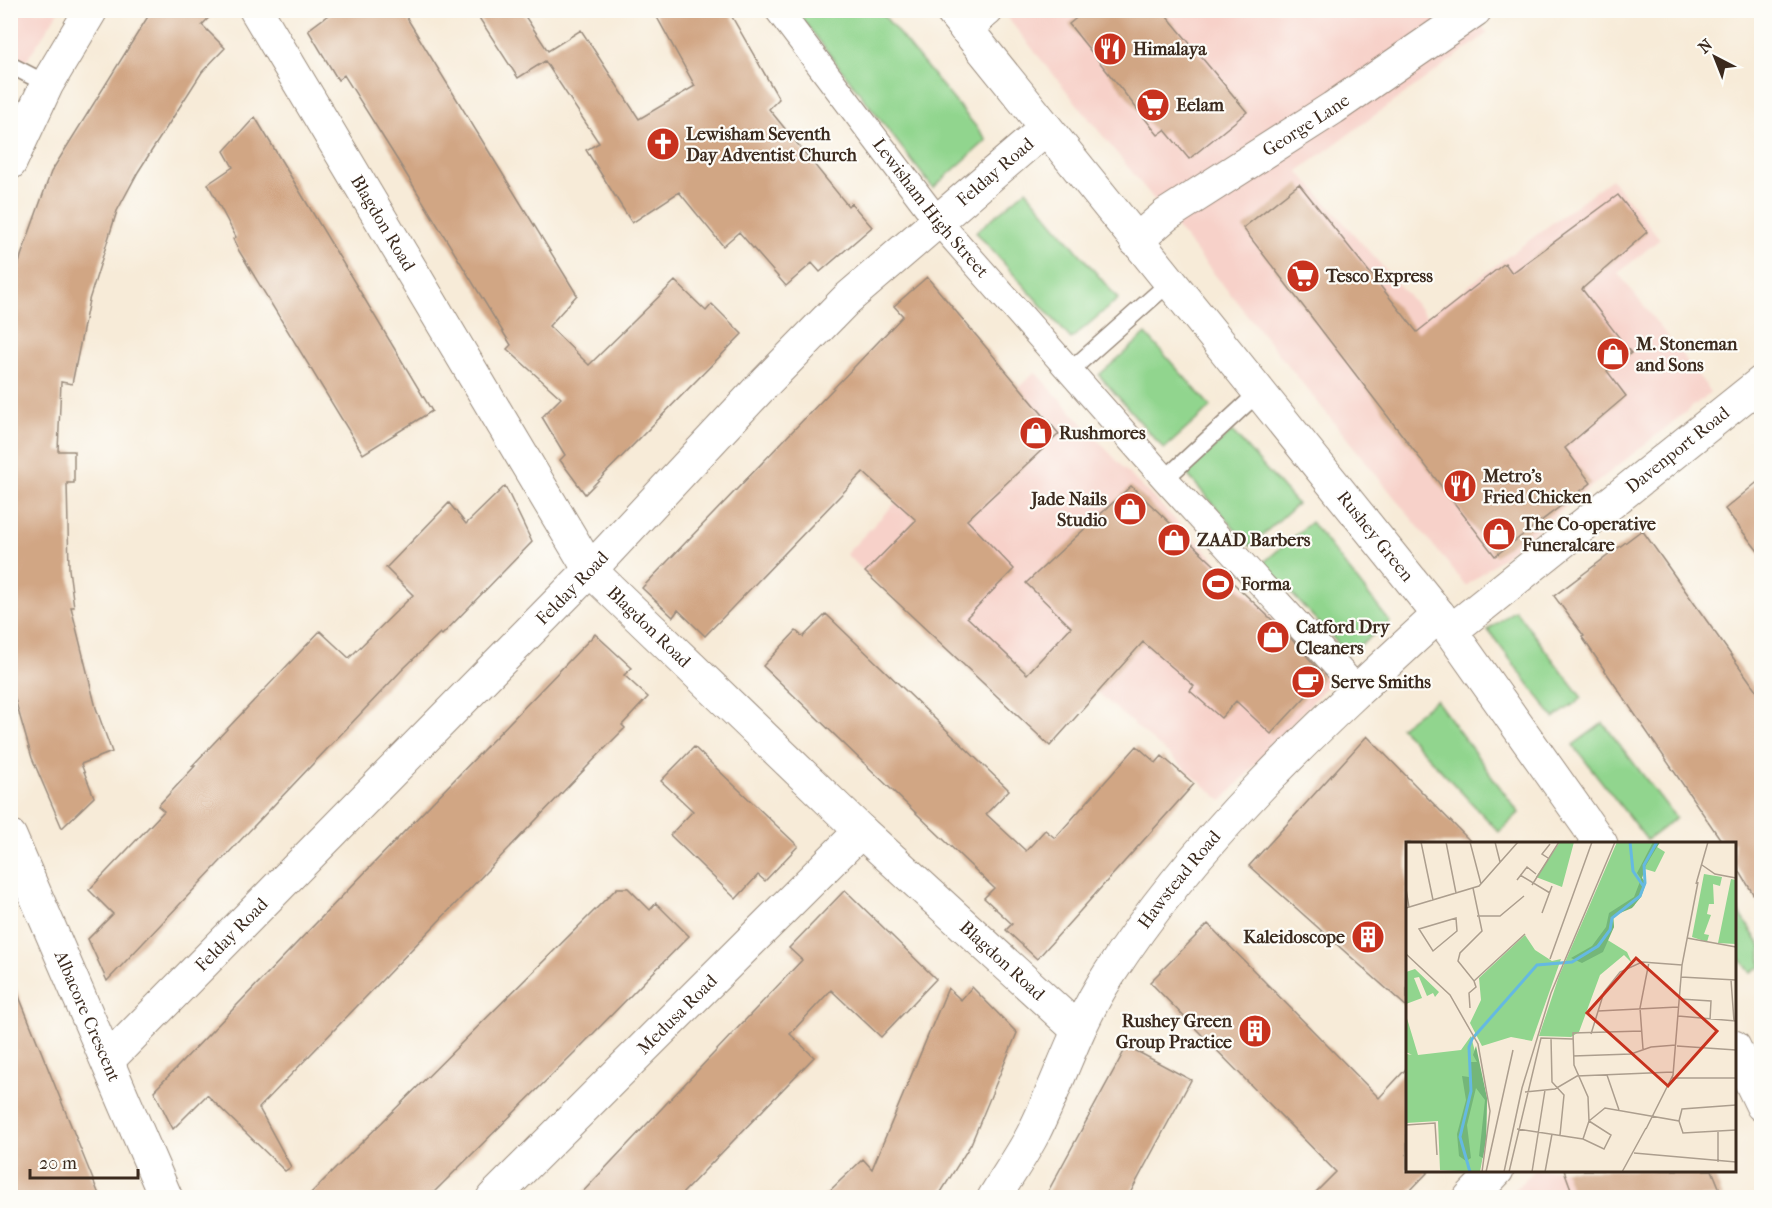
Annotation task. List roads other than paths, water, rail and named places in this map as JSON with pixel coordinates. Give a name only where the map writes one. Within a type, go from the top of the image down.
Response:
[{"type":"main road","points":[[10,163],[47,84],[91,10]]},
{"type":"main road","name":"Blagdon Road","points":[[256,10],[590,570],[861,831],[1077,1029]]},
{"type":"main road","name":"George Lane","points":[[1136,241],[1166,215],[1333,108],[1475,10]]},
{"type":"main road","points":[[968,16],[1046,129],[1136,241]]},
{"type":"main road","name":"Felday Road","points":[[108,1060],[590,570],[847,299],[1046,129]]},
{"type":"main road","name":"Rushey Green","points":[[1136,241],[1260,391],[1445,623],[1600,842]]},
{"type":"main road","name":"Davenport Road","points":[[1445,623],[1761,382]]},
{"type":"main road","name":"Hawstead Road","points":[[994,1197],[1034,1133],[1077,1029],[1106,978],[1145,919],[1262,784],[1358,690],[1445,623]]},
{"type":"main road","name":"Medusa Road","points":[[493,1197],[861,831]]},
{"type":"main road","name":"Albacore Crescent","points":[[10,836],[166,1197]]},
{"type":"main road","points":[[1747,1057],[1761,1105]]},
{"type":"street","name":"Lewisham High Street","points":[[777,10],[938,220],[1071,370]]},
{"type":"street","points":[[1071,370],[1165,479],[1358,690]]},
{"type":"lane","points":[[10,65],[47,84]]},
{"type":"lane","points":[[1071,370],[1169,283]]},
{"type":"lane","points":[[1165,479],[1260,391]]},
{"type":"place","name":"Himalaya","points":[[1110,49]]},
{"type":"place","name":"Eelam","points":[[1153,105]]},
{"type":"place","name":"Lewisham Seventh Day Adventist Church","points":[[663,144]]},
{"type":"place","name":"Tesco Express","points":[[1303,276]]},
{"type":"place","name":"M. Stoneman and Sons","points":[[1613,354]]},
{"type":"place","name":"Rushmores","points":[[1036,433]]},
{"type":"place","name":"Metro's Fried Chicken","points":[[1460,486]]},
{"type":"place","name":"Jade Nails Studio","points":[[1130,509]]},
{"type":"place","name":"The Co-operative Funeralcare","points":[[1499,534]]},
{"type":"place","name":"ZAAD Barbers","points":[[1174,540]]},
{"type":"place","name":"Forma","points":[[1218,584]]},
{"type":"place","name":"Catford Dry Cleaners","points":[[1273,637]]},
{"type":"place","name":"Serve Smiths","points":[[1308,682]]},
{"type":"place","name":"Kaleidoscope","points":[[1368,937]]},
{"type":"place","name":"Rushey Green Group Practice","points":[[1255,1031]]}]
